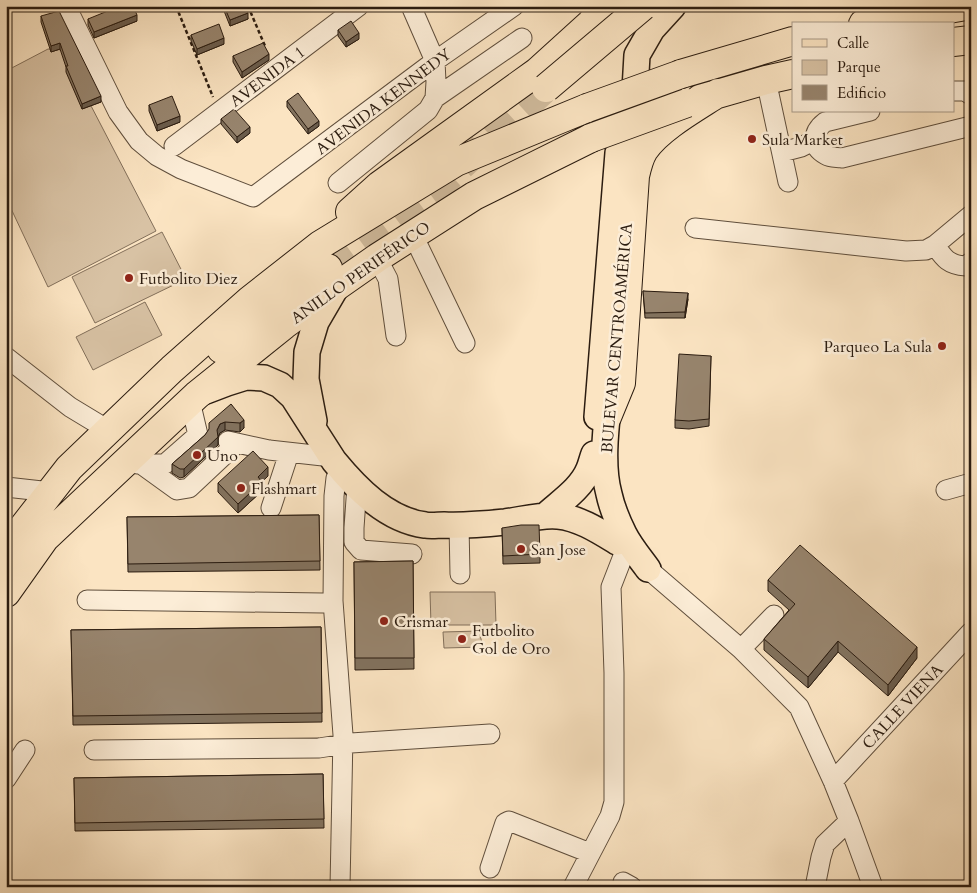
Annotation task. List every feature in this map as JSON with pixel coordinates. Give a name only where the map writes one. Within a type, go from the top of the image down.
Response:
[{"type":"highway","points":[[45,538],[125,435],[180,382],[254,322],[329,266],[348,213],[380,185],[536,72],[591,23],[606,6]]},
{"type":"highway","points":[[546,88],[643,6]]},
{"type":"highway","points":[[957,6],[966,6]]},
{"type":"highway","points":[[875,22],[961,6]]},
{"type":"highway","points":[[954,42],[971,40]]},
{"type":"highway","name":"ANILLO PERIFÉRICO","points":[[6,593],[45,538],[132,464],[193,398],[284,325],[329,266],[456,162],[587,108],[681,74],[792,41]]},
{"type":"highway","name":"ANILLO PERIFÉRICO","points":[[8,542],[69,468],[172,369],[250,300],[329,266],[378,258],[474,196],[591,138],[686,103],[792,74]]},
{"type":"highway","points":[[607,417],[621,384],[635,176],[638,161],[643,151],[661,131],[718,93]]},
{"type":"main road","name":"BULEVAR CENTROAMÉRICA","points":[[635,6],[626,56],[594,454],[605,516],[621,546],[648,569]]},
{"type":"main road","name":"BULEVAR CENTROAMÉRICA","points":[[648,569],[625,536],[618,521],[608,493],[605,455],[631,168],[637,56],[652,29],[673,6]]},
{"type":"main road","points":[[317,433],[306,379],[307,352],[329,266]]},
{"type":"main road","points":[[193,398],[246,377],[264,378],[280,386],[293,396],[343,470],[372,501],[401,518],[425,525],[459,525],[559,516],[595,528],[621,546]]},
{"type":"main road","points":[[545,516],[581,482],[589,470],[594,454]]},
{"type":"street","name":"AVENIDA KENNEDY","points":[[66,6],[118,112],[139,141],[156,156],[181,169],[253,197],[435,61],[514,6]]},
{"type":"street","name":"AVENIDA 1","points":[[174,146],[360,6]]},
{"type":"street","points":[[411,6],[435,61],[435,98]]},
{"type":"street","points":[[338,183],[428,110],[435,98],[522,38]]},
{"type":"street","points":[[766,80],[788,182]]},
{"type":"street","points":[[954,91],[965,91],[971,95]]},
{"type":"street","points":[[866,112],[825,122],[819,126],[816,133],[816,146],[826,155],[842,158],[971,126]]},
{"type":"street","points":[[782,152],[801,147],[815,140]]},
{"type":"street","points":[[695,228],[896,251],[926,250],[935,245],[971,215]]},
{"type":"street","points":[[413,235],[465,343]]},
{"type":"street","points":[[935,245],[943,258],[952,263],[966,266],[971,262]]},
{"type":"street","points":[[378,258],[388,279],[396,336]]},
{"type":"street","points":[[6,357],[70,406],[108,430]]},
{"type":"street","points":[[132,464],[165,464],[201,436],[193,398]]},
{"type":"street","points":[[132,464],[177,490],[188,488],[232,442],[289,452],[343,470]]},
{"type":"street","points":[[272,508],[289,452]]},
{"type":"street","points":[[343,470],[354,528],[354,542],[361,550],[412,554]]},
{"type":"street","points":[[340,887],[343,735],[333,601],[334,496],[336,478],[343,470]]},
{"type":"street","points":[[946,490],[971,483]]},
{"type":"street","points":[[6,487],[50,492]]},
{"type":"street","points":[[459,525],[460,574]]},
{"type":"street","points":[[573,887],[610,816],[614,802],[614,673],[611,587],[621,546]]},
{"type":"street","points":[[648,569],[741,649],[799,707],[833,781],[873,887]]},
{"type":"street","points":[[87,600],[323,603],[333,601]]},
{"type":"street","points":[[741,649],[774,615]]},
{"type":"street","name":"CALLE VIENA","points":[[833,781],[971,632]]},
{"type":"street","points":[[94,750],[319,748],[342,744],[490,734]]},
{"type":"street","points":[[6,779],[25,750]]},
{"type":"street","points":[[490,868],[504,823],[509,821],[590,854]]},
{"type":"street","points":[[815,887],[825,844],[849,821]]},
{"type":"path","points":[[176,6],[219,112]]},
{"type":"path","points":[[248,6],[274,70]]},
{"type":"green space","points":[[48,49],[62,50],[156,231],[48,287],[6,198],[6,71]]},
{"type":"green space","name":"Futbolito Diez","points":[[162,232],[186,279],[95,323],[72,277]]},
{"type":"green space","name":"Futbolito Diez","points":[[145,302],[162,335],[93,370],[76,337]]},
{"type":"green space","points":[[430,592],[495,592],[496,625],[431,625]]},
{"type":"green space","name":"Futbolito Gol de Oro","points":[[479,631],[483,647],[444,648],[443,632]]},
{"type":"building","points":[[120,6],[133,6],[137,15],[94,32],[88,19]]},
{"type":"building","points":[[224,6],[245,6],[248,13],[230,20]]},
{"type":"building","points":[[59,11],[101,96],[82,104],[66,66],[68,66],[60,43],[51,46],[41,16]]},
{"type":"building","points":[[351,21],[359,33],[346,42],[338,30]]},
{"type":"building","points":[[219,24],[224,38],[197,49],[191,35]]},
{"type":"building","points":[[263,43],[269,54],[242,72],[233,56]]},
{"type":"building","points":[[298,93],[319,121],[308,129],[287,101]]},
{"type":"building","points":[[172,96],[180,116],[157,125],[149,105]]},
{"type":"building","points":[[234,109],[250,127],[237,137],[221,119]]},
{"type":"building","points":[[643,291],[688,293],[685,312],[645,313]]},
{"type":"building","points":[[679,354],[711,356],[709,419],[675,420]]},
{"type":"building","points":[[231,404],[244,420],[240,423],[225,422],[220,424],[217,430],[218,437],[184,469],[180,469],[172,464],[205,435],[209,429],[209,423]]},
{"type":"building","name":"Flashmart","points":[[253,451],[268,467],[258,477],[262,482],[238,504],[218,483]]},
{"type":"building","points":[[319,515],[320,561],[128,564],[127,517]]},
{"type":"building","name":"San Jose","points":[[539,525],[540,554],[503,556],[502,528]]},
{"type":"building","points":[[800,545],[917,647],[888,685],[838,641],[808,677],[764,639],[795,604],[768,580]]},
{"type":"building","name":"Crismar","points":[[413,561],[414,658],[355,658],[354,562]]},
{"type":"building","points":[[321,627],[322,713],[73,716],[71,630]]},
{"type":"building","points":[[323,774],[324,819],[75,823],[74,778]]},
{"type":"tunnel","points":[[328,268],[443,183],[546,88]]},
{"type":"place","name":"Sula Market","points":[[752,139]]},
{"type":"place","name":"Futbolito Diez","points":[[129,278]]},
{"type":"place","name":"Parqueo La Sula","points":[[942,346]]},
{"type":"place","name":"Uno","points":[[197,455]]},
{"type":"place","name":"Flashmart","points":[[241,488]]},
{"type":"place","name":"San Jose","points":[[521,549]]},
{"type":"place","name":"Crismar","points":[[384,621]]},
{"type":"place","name":"Futbolito Gol de Oro","points":[[462,639]]}]
